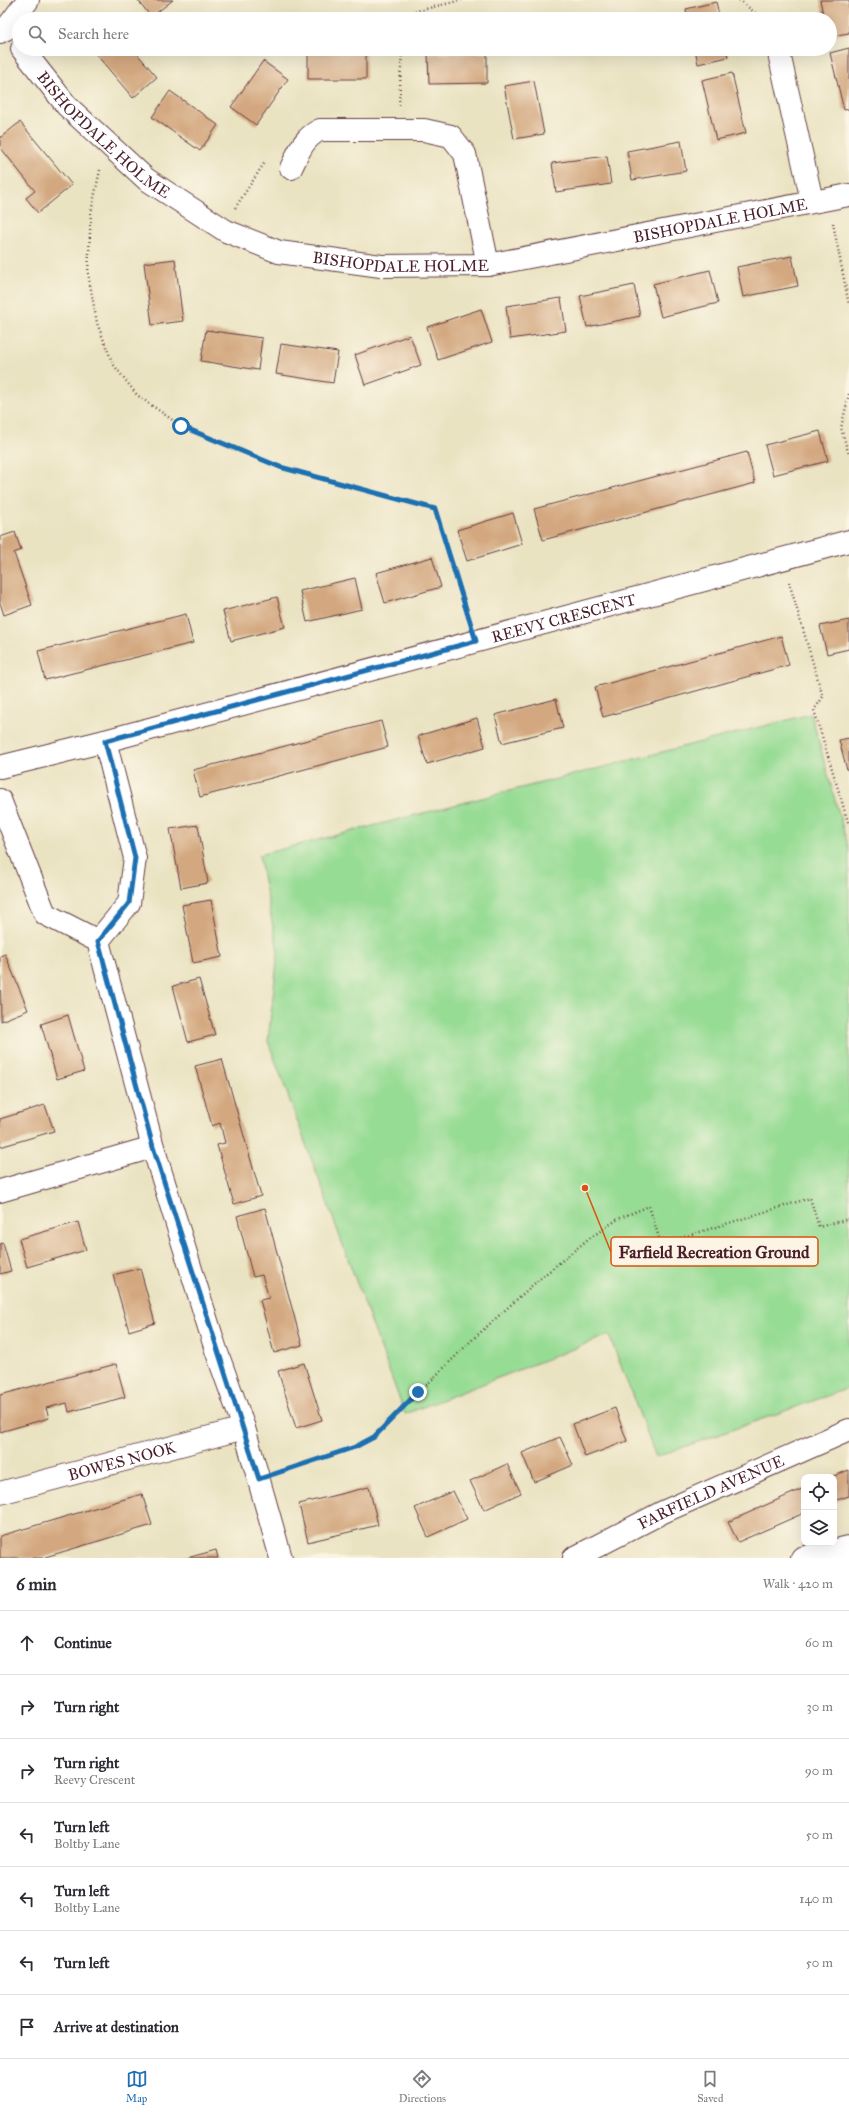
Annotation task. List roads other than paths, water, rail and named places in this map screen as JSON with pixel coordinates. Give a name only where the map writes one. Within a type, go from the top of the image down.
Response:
[{"type":"street","points":[[21,12],[28,0]]},
{"type":"street","name":"BISHOPDALE HOLME","points":[[28,56],[67,106],[146,178],[222,228],[279,252],[381,266],[488,265],[820,199],[849,195]]},
{"type":"street","points":[[780,56],[820,199]]},
{"type":"street","points":[[291,168],[303,142],[310,135],[320,130],[424,130],[451,136],[465,154],[488,265]]},
{"type":"street","name":"REEVY CRESCENT","points":[[0,767],[105,741],[849,541]]},
{"type":"street","points":[[98,941],[129,903],[135,858],[105,741]]},
{"type":"street","points":[[0,800],[45,914],[98,941],[153,1147],[216,1350],[244,1428],[281,1558]]},
{"type":"street","points":[[0,1191],[153,1147]]},
{"type":"street","name":"BOWES NOOK","points":[[0,1493],[244,1428]]},
{"type":"street","name":"FARFIELD AVENUE","points":[[574,1558],[663,1512],[849,1430]]},
{"type":"street","points":[[802,1558],[849,1547]]},
{"type":"place","name":"Farfield Recreation Ground","points":[[585,1188]]}]
